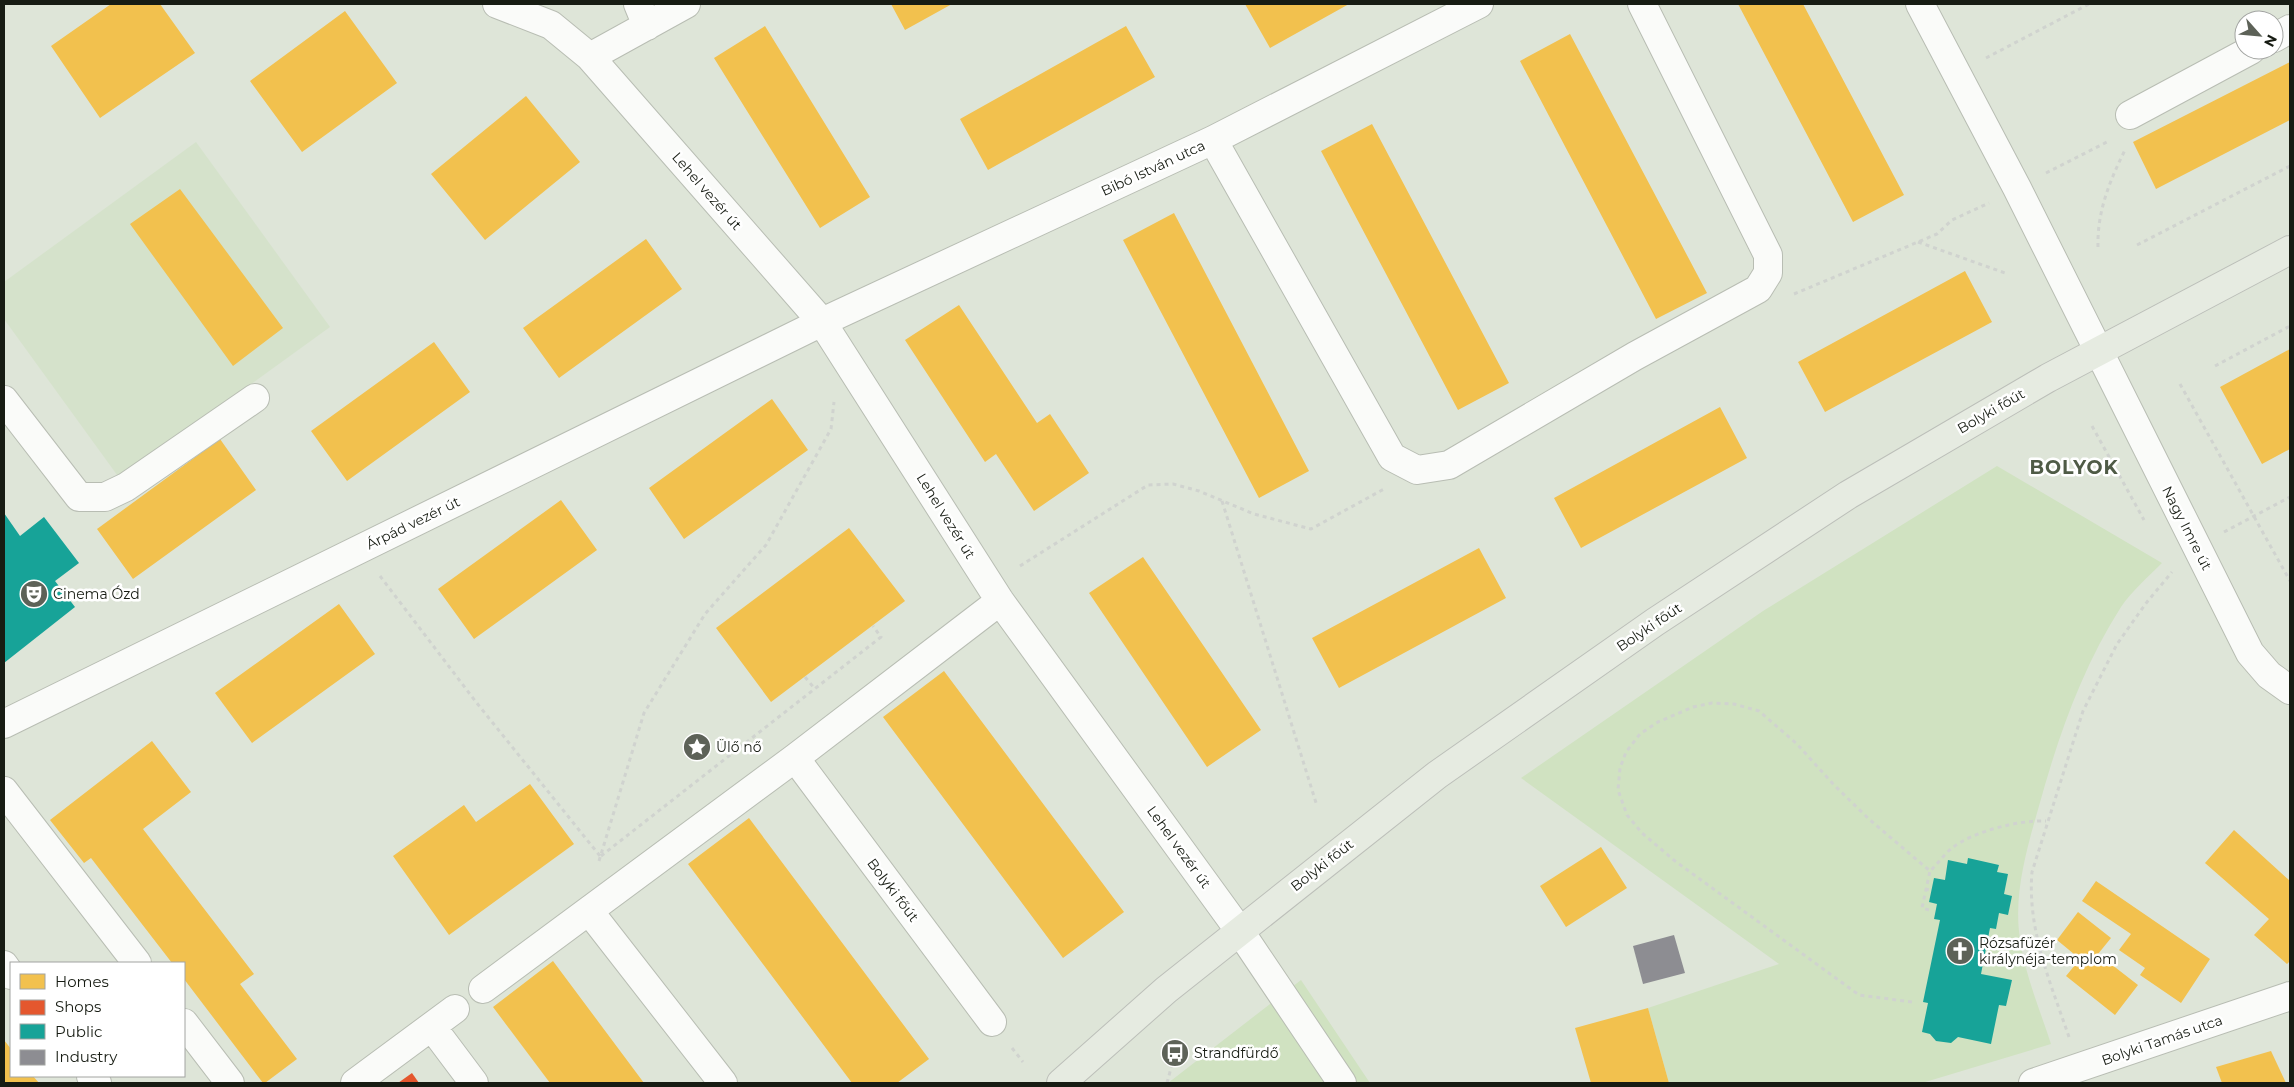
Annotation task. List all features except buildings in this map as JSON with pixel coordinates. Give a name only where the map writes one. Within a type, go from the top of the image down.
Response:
[{"type":"main road","name":"Bolyki főút","points":[[1061,1083],[1166,990],[1239,930],[1436,775],[1655,622],[1848,495],[2048,378],[2290,250]]},
{"type":"street","name":"Lehel vezér út","points":[[497,4],[551,25],[590,57],[822,322],[1000,601],[1239,930],[1342,1083]]},
{"type":"street","points":[[590,57],[642,15],[686,4]]},
{"type":"street","name":"Bibó István utca","points":[[822,322],[1213,140],[1479,4]]},
{"type":"street","points":[[1213,140],[1392,457],[1417,470],[1449,464],[1635,356],[1758,289],[1768,272],[1768,255],[1642,4]]},
{"type":"street","name":"Nagy Imre út","points":[[1920,4],[2017,188],[2250,653],[2269,675],[2290,690]]},
{"type":"street","points":[[2133,121],[2234,60]]},
{"type":"street","name":"Árpád vezér út","points":[[4,724],[822,322]]},
{"type":"street","points":[[4,400],[79,497],[105,497],[126,487],[256,398]]},
{"type":"street","points":[[483,989],[795,758],[1000,601]]},
{"type":"street","name":"Bolyki főút","points":[[795,758],[992,1022]]},
{"type":"street","points":[[4,791],[136,962]]},
{"type":"street","points":[[589,911],[723,1083]]},
{"type":"street","name":"Bolyki Tamás utca","points":[[2033,1083],[2080,1069],[2290,996]]},
{"type":"street","points":[[355,1083],[455,1009]]},
{"type":"street","points":[[185,1024],[224,1081]]},
{"type":"street","points":[[432,1027],[474,1083]]},
{"type":"path","points":[[1986,58],[2089,4]]},
{"type":"path","points":[[1758,289],[1787,298],[1937,234],[1952,220],[2017,188],[2133,121]]},
{"type":"path","points":[[2098,247],[2101,212],[2108,184],[2133,121]]},
{"type":"path","points":[[2137,245],[2290,166]]},
{"type":"path","points":[[1917,242],[2005,273]]},
{"type":"path","points":[[2215,366],[2290,326]]},
{"type":"path","points":[[2180,384],[2290,581]]},
{"type":"path","points":[[599,864],[644,713],[705,614],[766,545],[831,428],[834,395]]},
{"type":"path","points":[[2092,426],[2144,520]]},
{"type":"path","points":[[1020,566],[1148,485],[1173,484],[1199,491],[1254,514],[1311,529],[1417,470]]},
{"type":"path","points":[[2080,1069],[2037,943],[2030,896],[2032,872],[2046,821],[2083,711],[2117,644],[2147,602],[2196,548],[2290,497]]},
{"type":"path","points":[[1222,501],[1317,806]]},
{"type":"path","points":[[2168,563],[2173,572]]},
{"type":"path","points":[[375,570],[476,702],[600,856]]},
{"type":"path","points":[[600,856],[881,637],[872,626]]},
{"type":"path","points":[[804,677],[814,689]]},
{"type":"path","points":[[1912,1002],[1859,994],[1675,861],[1642,833],[1627,816],[1618,790],[1620,768],[1626,752],[1640,734],[1658,722],[1693,707],[1712,703],[1734,704],[1759,711],[1797,744],[1823,774],[1870,820],[1930,870]]},
{"type":"path","points":[[1929,910],[1922,908],[1930,870],[1952,848],[1972,836],[2008,825],[2034,820],[2046,821]]},
{"type":"path","points":[[1925,889],[1931,890]]},
{"type":"path","points":[[1167,1083],[1175,1053]]},
{"type":"shaded area","points":[[196,142],[330,327],[120,479],[4,319],[4,282]]},
{"type":"shaded area","points":[[1997,466],[2162,563],[2125,601],[2094,654],[2072,704],[2054,754],[2034,822],[2022,872],[2018,922],[2022,952],[2051,1044],[1922,1083],[1669,1083],[1648,1008],[1779,964],[1521,778],[1763,611]]},
{"type":"shaded area","points":[[1301,980],[1370,1083],[1168,1083]]},
{"type":"place","name":"Cinema Ózd","points":[[34,594]]},
{"type":"place","name":"Ülő nő","points":[[697,747]]},
{"type":"place","name":"Rózsafüzér királynéja-templom","points":[[1960,951]]},
{"type":"place","name":"Strandfürdő","points":[[1175,1053]]},
{"type":"district","name":"BOLYOK","points":[[2074,467]]}]
